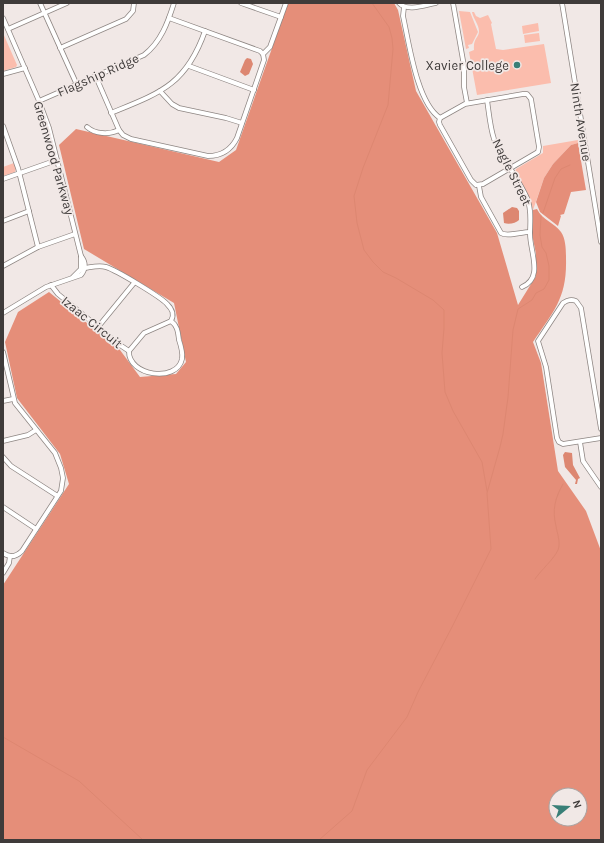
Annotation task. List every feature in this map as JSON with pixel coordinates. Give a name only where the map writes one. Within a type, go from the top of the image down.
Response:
[{"type":"street","points":[[40,3],[77,85]]},
{"type":"street","points":[[8,29],[67,3]]},
{"type":"street","points":[[60,48],[126,19],[133,10],[134,3]]},
{"type":"street","name":"Flagship Ridge","points":[[40,101],[138,58],[149,51],[160,38],[174,3]]},
{"type":"street","points":[[241,3],[281,17]]},
{"type":"street","points":[[263,54],[270,47],[286,3]]},
{"type":"street","points":[[399,3],[404,7],[410,8],[436,3]]},
{"type":"street","points":[[454,3],[464,66],[466,103]]},
{"type":"street","name":"Ninth Avenue","points":[[562,3],[601,242]]},
{"type":"street","points":[[404,7],[403,16],[420,88],[433,113],[440,118]]},
{"type":"street","name":"Greenwood Parkway","points":[[3,18],[40,101],[49,128],[75,234],[81,256],[84,260],[85,268]]},
{"type":"street","points":[[96,77],[111,113],[123,135],[131,139],[208,156],[224,153],[232,146],[237,138],[264,60],[263,54],[260,51],[169,18]]},
{"type":"street","points":[[111,113],[160,91],[177,79],[189,66],[197,52],[205,31]]},
{"type":"street","points":[[189,66],[254,90]]},
{"type":"street","points":[[3,74],[25,68]]},
{"type":"street","points":[[160,91],[172,104],[179,108],[242,123]]},
{"type":"street","points":[[440,118],[466,103],[524,94],[529,95],[531,99],[539,150],[535,155],[479,186]]},
{"type":"street","name":"Nagle Street","points":[[487,100],[493,135],[529,203],[531,214],[530,232],[534,256],[534,274],[528,284],[522,287]]},
{"type":"street","points":[[440,118],[440,125],[472,183],[479,186]]},
{"type":"street","points":[[3,126],[19,173],[38,247]]},
{"type":"street","points":[[87,127],[90,130],[108,133],[119,130]]},
{"type":"street","points":[[3,179],[57,160]]},
{"type":"street","points":[[479,186],[482,199],[501,233],[507,235],[520,232],[530,232]]},
{"type":"street","points":[[3,222],[29,211]]},
{"type":"street","points":[[3,266],[38,247],[75,234]]},
{"type":"street","points":[[73,277],[81,269],[81,256]]},
{"type":"street","name":"Izaac Circuit","points":[[52,285],[58,294],[129,351],[130,358],[138,368],[144,372],[164,373],[175,370],[180,363],[182,355],[176,326],[172,320],[173,314],[167,304],[159,297],[106,267],[97,266],[85,268]]},
{"type":"street","points":[[3,313],[52,285],[81,275],[85,268]]},
{"type":"street","points":[[98,327],[134,283]]},
{"type":"street","points":[[601,429],[581,308],[576,301],[569,300],[564,303],[539,338],[538,342],[546,367],[558,440],[564,444],[601,438]]},
{"type":"street","points":[[129,351],[144,333],[172,320]]},
{"type":"street","points":[[3,352],[13,399],[18,408],[57,458],[63,478],[61,491],[55,502],[52,504]]},
{"type":"street","points":[[3,401],[13,399]]},
{"type":"street","points":[[3,441],[28,435],[36,430]]},
{"type":"street","points":[[580,442],[583,461],[601,486]]},
{"type":"street","points":[[3,457],[11,466],[56,495]]},
{"type":"street","points":[[3,553],[10,556],[15,556],[20,553],[62,487]]},
{"type":"street","points":[[3,507],[36,529]]},
{"type":"street","points":[[3,573],[9,563],[10,556]]},
{"type":"shaded area","points":[[288,3],[394,3],[398,10],[416,91],[497,233],[518,305],[536,276],[536,254],[532,234],[533,210],[537,209],[542,216],[563,235],[566,272],[562,294],[558,304],[533,342],[541,363],[558,471],[586,511],[601,551],[601,840],[3,840],[3,585],[69,484],[60,454],[17,398],[5,342],[18,312],[49,292],[120,350],[140,377],[176,374],[186,362],[174,303],[84,249],[59,145],[76,129],[219,162],[236,150]]},
{"type":"shaded area","points":[[459,11],[470,12],[478,32],[472,44],[468,45],[469,48],[466,49]]},
{"type":"shaded area","points":[[472,12],[480,18],[488,15],[492,23],[496,49],[503,50],[544,44],[551,83],[477,95],[469,52],[474,50],[474,43],[479,31]]},
{"type":"shaded area","points":[[538,23],[539,31],[523,34],[522,26]]},
{"type":"shaded area","points":[[3,33],[17,65],[16,67],[3,71]]},
{"type":"shaded area","points":[[539,33],[540,41],[525,43],[524,35]]},
{"type":"shaded area","points":[[247,58],[251,59],[253,64],[249,74],[245,76],[240,72]]},
{"type":"shaded area","points":[[578,140],[578,143],[571,145],[553,164],[544,178],[533,210],[529,198],[515,172],[516,169],[543,153],[543,146]]},
{"type":"shaded area","points":[[578,143],[586,190],[571,192],[564,214],[560,215],[558,226],[540,212],[536,202],[544,178],[553,164],[571,145]]},
{"type":"shaded area","points":[[14,163],[16,168],[15,172],[3,176],[3,167]]},
{"type":"shaded area","points":[[512,207],[517,208],[519,211],[519,220],[508,224],[504,223],[503,213]]},
{"type":"shaded area","points":[[565,452],[572,453],[573,465],[580,478],[578,479],[577,484],[575,484],[576,480],[565,467],[563,455]]},
{"type":"waterway","points":[[372,3],[389,27],[393,49],[388,105],[363,168],[354,196],[357,223],[364,250],[373,262],[383,272],[433,300],[444,310],[442,353],[445,392],[453,411],[482,462],[487,491]]},
{"type":"waterway","points":[[543,213],[555,178],[561,169],[570,165]]},
{"type":"waterway","points":[[319,840],[352,811],[367,770],[407,717],[418,692],[491,549],[487,493],[503,434],[508,397],[513,330],[518,309],[532,300],[536,293],[544,289],[549,280],[549,266],[546,253],[542,247],[540,235],[541,216]]},
{"type":"waterway","points":[[535,579],[554,557],[559,547],[554,509],[556,499],[563,484]]},
{"type":"waterway","points":[[3,737],[79,781],[143,840]]},
{"type":"place","name":"Xavier College","points":[[517,65]]}]
